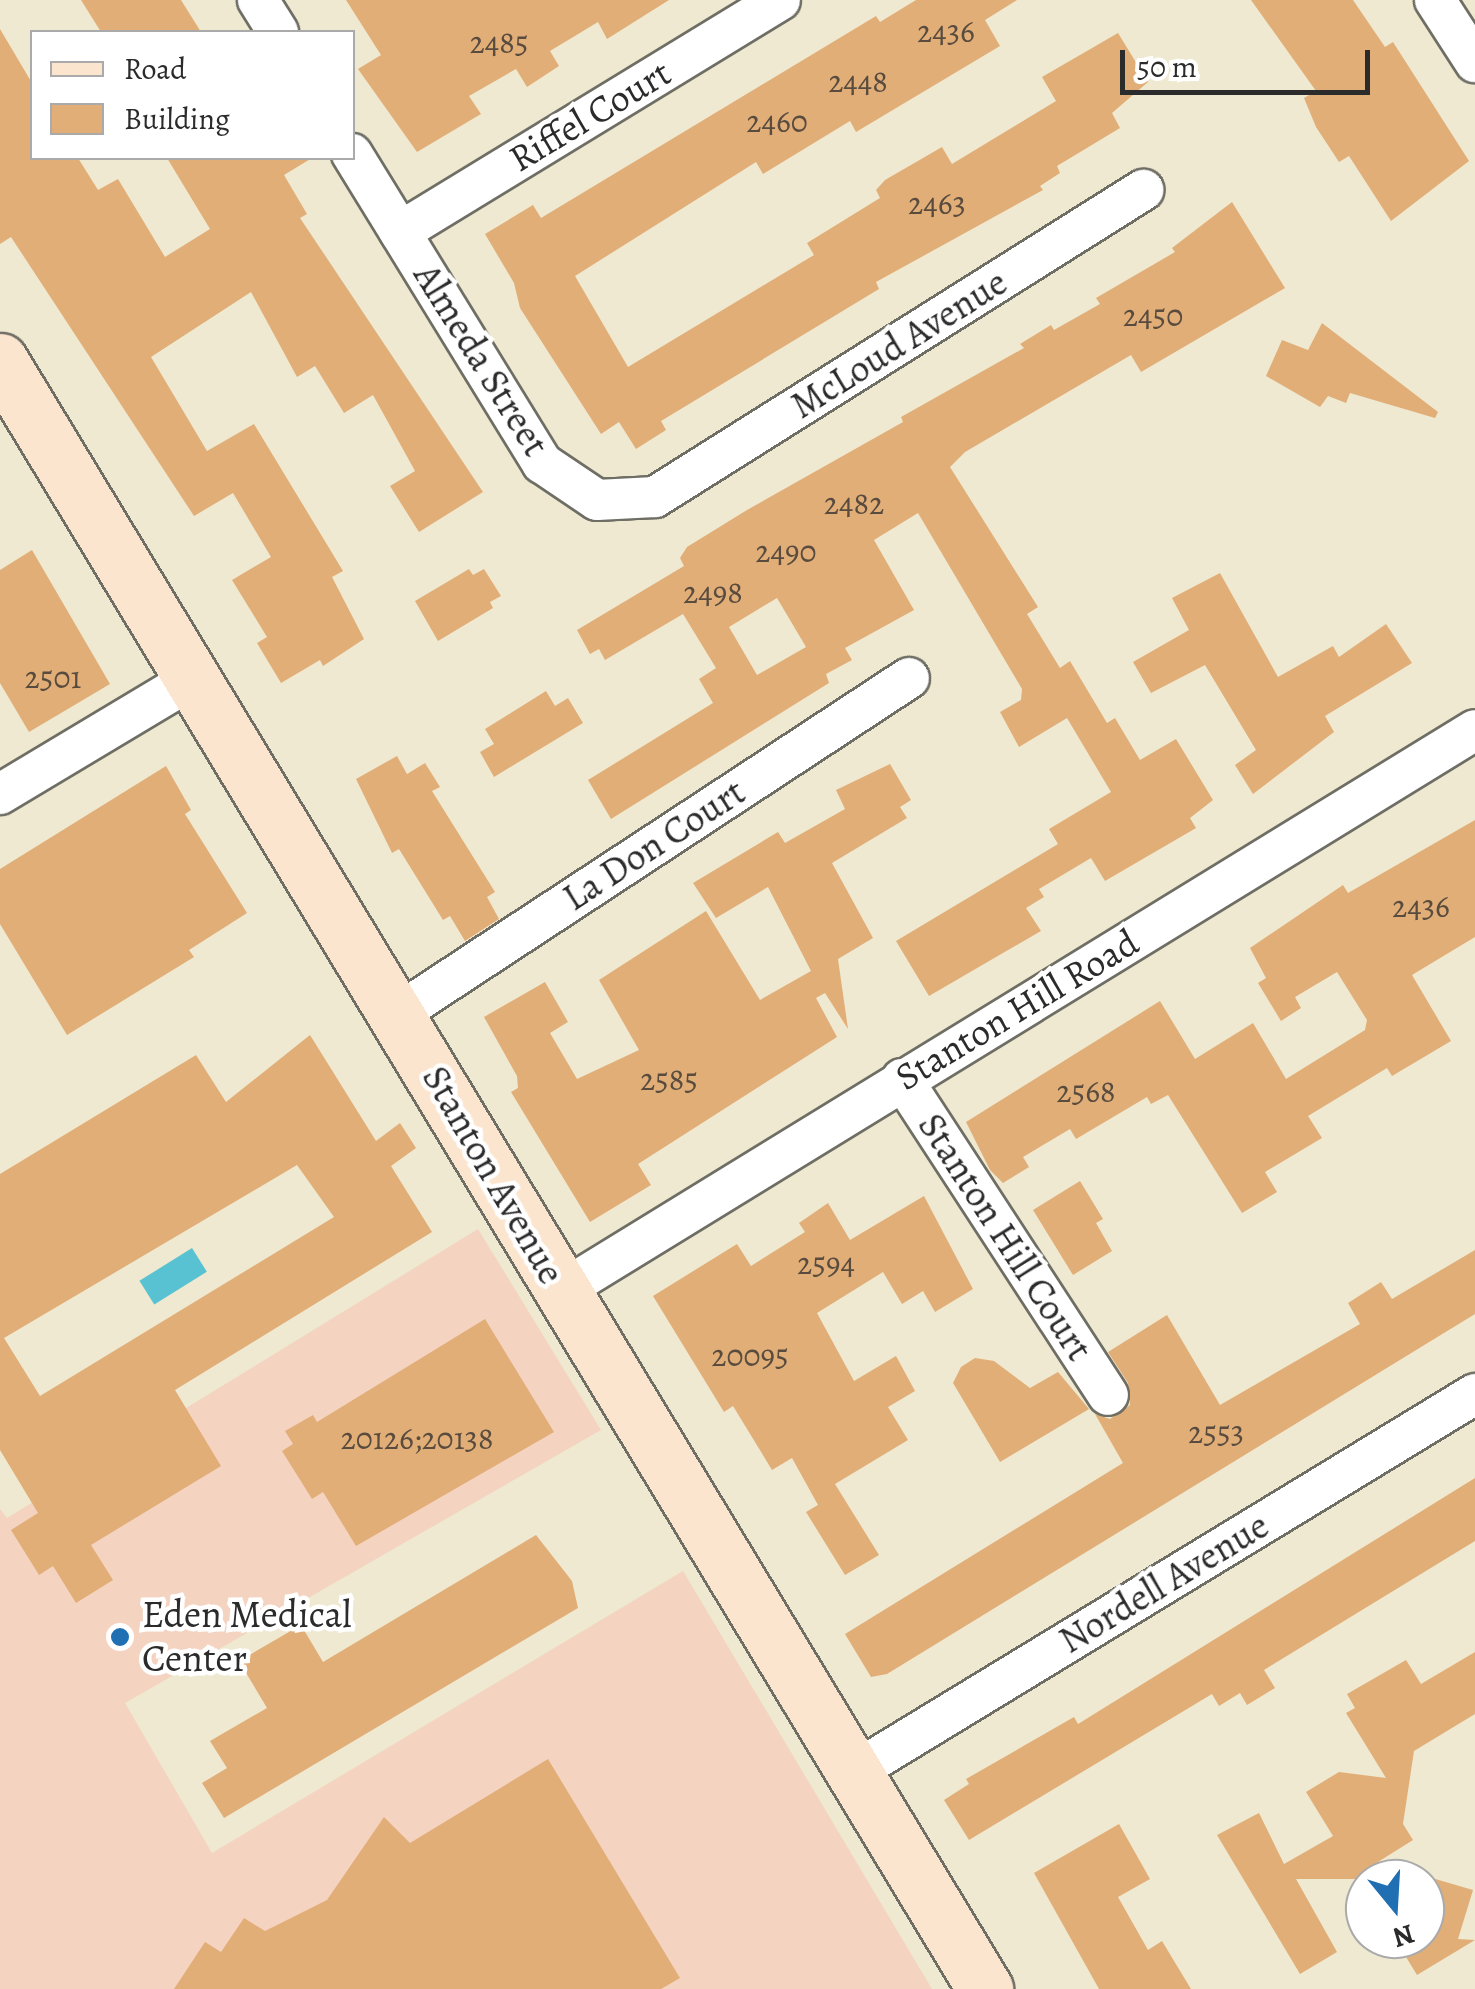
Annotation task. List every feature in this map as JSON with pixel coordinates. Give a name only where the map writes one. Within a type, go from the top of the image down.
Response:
[{"type":"street","points":[[258,0],[277,30]]},
{"type":"street","name":"Riffel Court","points":[[400,232],[780,0]]},
{"type":"street","points":[[1435,0],[1475,62]]},
{"type":"street","name":"Almeda Street","points":[[355,159],[542,463],[597,500],[655,497]]},
{"type":"street","name":"McLoud Avenue","points":[[655,497],[1143,190]]},
{"type":"street","name":"Stanton Avenue","points":[[0,361],[399,1012],[560,1292],[985,1989]]},
{"type":"street","name":"La Don Court","points":[[399,1012],[909,678]]},
{"type":"street","points":[[0,794],[192,679]]},
{"type":"street","name":"Stanton Hill Road","points":[[560,1292],[1475,730]]},
{"type":"street","name":"Stanton Hill Court","points":[[902,1079],[1108,1395]]},
{"type":"street","name":"Nordell Avenue","points":[[854,1772],[1475,1394]]},
{"type":"shaded area","name":"Eden Medical Center","points":[[478,1229],[601,1430],[125,1703],[212,1853],[683,1571],[932,1989],[0,1989],[0,1509],[7,1518]]},
{"type":"water","points":[[192,1248],[207,1272],[154,1305],[139,1281]]},
{"type":"building","points":[[81,0],[181,0],[200,30],[100,30]]},
{"type":"building","points":[[346,0],[669,0],[607,39],[598,22],[550,51],[559,66],[527,87],[516,69],[469,96],[481,114],[417,152],[358,69],[381,55]]},
{"type":"building","points":[[916,0],[1017,0],[985,20],[1000,46],[856,132],[850,121],[763,174],[756,162],[575,276],[628,367],[814,255],[807,243],[880,198],[876,190],[885,180],[942,147],[952,164],[1056,101],[1042,77],[1118,33],[1148,82],[1112,113],[1120,128],[1057,166],[1060,173],[1040,186],[1043,190],[876,282],[879,289],[661,421],[666,430],[636,449],[619,422],[601,434],[520,308],[514,283],[485,234],[533,205],[541,218],[876,16],[880,22]]},
{"type":"building","points":[[1251,0],[1353,0],[1385,47],[1393,42],[1469,161],[1391,221],[1349,156],[1339,162],[1316,127],[1304,98],[1316,91]]},
{"type":"building","points":[[0,29],[30,80],[30,160],[79,160],[98,190],[118,179],[165,257],[210,229],[168,160],[309,160],[284,175],[307,214],[300,218],[483,492],[419,532],[390,486],[415,471],[373,395],[344,413],[315,366],[297,377],[251,292],[151,357],[207,451],[254,424],[343,571],[332,577],[364,639],[323,666],[320,660],[281,683],[257,643],[267,637],[232,580],[271,557],[233,493],[194,516],[11,237],[0,244]]},
{"type":"building","points":[[1232,202],[1285,288],[1141,372],[1131,355],[965,452],[950,467],[1038,607],[1027,614],[1060,668],[1070,661],[1107,723],[1115,718],[1140,760],[1176,739],[1213,800],[1190,818],[1196,828],[1105,881],[1091,858],[1039,889],[1044,897],[1026,908],[1041,931],[929,996],[896,941],[1058,844],[1049,829],[1111,792],[1067,718],[1019,747],[1000,712],[1021,700],[1022,689],[918,513],[874,540],[914,610],[845,648],[852,660],[826,674],[829,683],[611,819],[588,780],[713,703],[699,679],[716,668],[683,614],[605,660],[599,649],[590,654],[577,630],[684,566],[680,558],[687,547],[903,422],[901,417],[1024,348],[1020,344],[1051,325],[1054,330],[1100,304],[1096,298],[1175,252],[1172,248]],"holes":[[[777,598],[806,647],[757,675],[729,627]]]},
{"type":"building","points":[[1322,323],[1438,412],[1435,418],[1350,393],[1346,403],[1328,396],[1320,407],[1266,376],[1282,340],[1308,350]]},
{"type":"building","points":[[32,550],[110,684],[29,732],[0,683],[0,570]]},
{"type":"building","points":[[469,569],[473,575],[484,569],[501,596],[490,602],[493,608],[438,641],[415,601]]},
{"type":"building","points":[[1220,573],[1278,677],[1333,646],[1339,657],[1386,624],[1412,663],[1325,716],[1334,732],[1253,794],[1235,765],[1256,750],[1205,665],[1151,693],[1133,662],[1189,630],[1172,598]]},
{"type":"building","points":[[546,691],[555,706],[568,698],[583,723],[494,777],[480,752],[494,744],[485,729]]},
{"type":"building","points":[[397,756],[407,774],[425,763],[440,787],[432,791],[495,892],[487,897],[499,919],[465,941],[450,916],[443,920],[399,849],[392,853],[356,779]]},
{"type":"building","points":[[890,764],[911,800],[900,807],[907,818],[832,863],[873,938],[838,959],[848,1029],[825,993],[816,998],[837,1037],[638,1164],[651,1185],[590,1222],[511,1092],[518,1088],[517,1076],[484,1017],[545,982],[568,1022],[550,1033],[577,1079],[639,1050],[599,980],[706,911],[760,1000],[811,971],[768,887],[716,918],[693,883],[778,832],[785,843],[845,809],[836,790]]},
{"type":"building","points":[[166,766],[191,810],[185,814],[247,913],[189,950],[194,957],[67,1035],[0,924],[0,869]]},
{"type":"building","points":[[1475,820],[1475,937],[1412,975],[1451,1041],[1392,1076],[1387,1068],[1308,1116],[1322,1138],[1265,1172],[1277,1192],[1242,1213],[1168,1095],[1151,1104],[1147,1097],[1076,1139],[1070,1129],[1023,1157],[1029,1167],[1003,1183],[990,1170],[966,1122],[1160,1001],[1195,1059],[1253,1023],[1286,1079],[1365,1030],[1367,1020],[1337,972],[1295,997],[1301,1008],[1281,1021],[1258,983],[1266,978],[1250,948],[1343,885],[1348,893]]},
{"type":"building","points":[[310,1035],[376,1141],[400,1123],[416,1148],[391,1166],[432,1232],[175,1390],[221,1466],[91,1545],[113,1580],[76,1603],[53,1566],[39,1575],[11,1530],[38,1513],[0,1450],[0,1174],[196,1055],[226,1102]],"holes":[[[297,1165],[334,1217],[40,1396],[4,1338]]]},
{"type":"building","points":[[1080,1181],[1103,1219],[1096,1223],[1112,1251],[1073,1275],[1033,1210]]},
{"type":"building","points":[[924,1196],[973,1289],[935,1312],[923,1291],[902,1304],[883,1272],[817,1313],[854,1381],[896,1356],[915,1391],[888,1407],[908,1440],[835,1484],[879,1555],[845,1575],[806,1512],[818,1505],[792,1458],[772,1470],[733,1406],[724,1412],[653,1296],[737,1244],[751,1266],[805,1232],[799,1223],[828,1203],[850,1240]]},
{"type":"building","points":[[1475,1250],[1475,1314],[887,1674],[871,1677],[845,1634],[1123,1463],[1095,1414],[1110,1419],[1130,1405],[1128,1383],[1108,1352],[1167,1315],[1220,1405],[1360,1324],[1348,1303],[1381,1282],[1392,1299]]},
{"type":"building","points":[[485,1319],[554,1432],[356,1546],[323,1492],[312,1499],[282,1451],[293,1444],[285,1431],[313,1415],[317,1422]]},
{"type":"building","points":[[975,1358],[994,1361],[1030,1388],[1058,1372],[1089,1409],[1000,1462],[953,1383],[961,1367]]},
{"type":"building","points":[[1475,1478],[1475,1541],[1264,1670],[1275,1688],[1247,1705],[1240,1693],[1219,1706],[1212,1694],[969,1840],[944,1800],[969,1784],[966,1779],[1074,1717],[1078,1724]]},
{"type":"building","points":[[536,1535],[572,1581],[578,1608],[224,1818],[202,1783],[227,1768],[210,1741],[267,1708],[239,1661],[301,1625],[323,1662]]},
{"type":"building","points":[[1475,1652],[1475,1714],[1414,1751],[1403,1824],[1413,1840],[1383,1859],[1345,1859],[1345,1879],[1296,1879],[1337,1952],[1300,1974],[1217,1835],[1259,1813],[1284,1864],[1333,1836],[1306,1792],[1339,1772],[1386,1778],[1346,1713],[1355,1708],[1347,1694],[1406,1660],[1421,1684]]},
{"type":"building","points":[[548,1759],[680,1978],[661,1989],[174,1989],[205,1942],[221,1952],[244,1918],[265,1931],[327,1900],[384,1817],[410,1843]]},
{"type":"building","points":[[1119,1824],[1150,1879],[1118,1897],[1148,1950],[1162,1941],[1191,1989],[1099,1989],[1034,1873]]},
{"type":"building","points":[[1445,1882],[1473,1890],[1458,1939],[1475,1940],[1445,1958]]},
{"type":"building","points":[[1407,1959],[1444,1959],[1417,1975]]},
{"type":"place","name":"Eden Medical Center","points":[[120,1637]]}]
